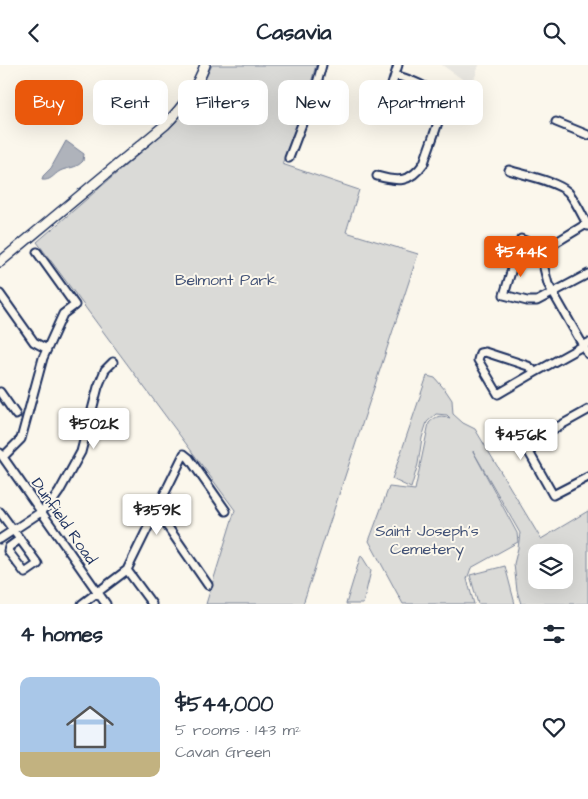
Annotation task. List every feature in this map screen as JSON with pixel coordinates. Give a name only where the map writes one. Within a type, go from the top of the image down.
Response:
[{"type":"main road","points":[[0,262],[165,125],[186,101],[205,65]]},
{"type":"street","points":[[289,158],[314,94],[322,65]]},
{"type":"street","points":[[393,80],[398,65]]},
{"type":"street","points":[[377,176],[402,181],[420,170],[424,163],[440,111],[439,100],[430,90],[415,81],[395,75]]},
{"type":"street","points":[[556,122],[588,135]]},
{"type":"street","points":[[509,170],[566,190],[588,224],[558,240],[549,250],[544,268],[546,278],[554,294],[586,344],[588,355]]},
{"type":"street","points":[[549,250],[522,239],[504,295],[532,302],[538,301],[588,274]]},
{"type":"street","points":[[1,455],[15,447],[21,439],[39,367],[63,314],[75,305],[37,252]]},
{"type":"street","points":[[0,294],[34,341],[47,349]]},
{"type":"street","points":[[534,373],[532,369],[520,363],[485,352],[478,355],[478,361],[498,394],[586,344]]},
{"type":"street","points":[[0,539],[41,512],[52,502],[80,456],[98,387],[104,370],[113,362]]},
{"type":"street","points":[[0,392],[16,415]]},
{"type":"street","points":[[588,410],[525,445],[553,495],[588,477]]},
{"type":"street","points":[[82,604],[127,570],[184,454],[226,511]]},
{"type":"street","name":"Dunfield Road","points":[[1,455],[106,604]]},
{"type":"street","points":[[0,512],[3,521],[14,530],[38,564],[25,573],[8,551],[9,547],[20,539]]},
{"type":"street","points":[[156,512],[162,517],[208,585]]},
{"type":"street","points":[[127,570],[152,604]]},
{"type":"shaded area","points":[[442,65],[479,65],[474,80],[463,80]]},
{"type":"shaded area","points":[[66,141],[84,154],[83,161],[75,167],[60,171],[50,179],[42,180],[43,176],[51,168]]},
{"type":"green space","name":"Belmont Park","points":[[212,65],[316,65],[312,80],[278,80],[278,125],[297,125],[282,164],[359,190],[346,232],[418,254],[303,604],[206,604],[235,510],[37,242],[178,119],[178,125],[268,125],[268,80],[204,80]]},
{"type":"green space","name":"Saint Joseph's Cemetery","points":[[427,376],[435,378],[446,391],[452,400],[453,414],[463,423],[475,429],[541,539],[588,511],[588,604],[521,604],[517,591],[514,564],[520,533],[473,451],[517,533],[518,542],[471,568],[467,579],[474,604],[403,604],[369,541],[389,487],[415,490],[429,423],[439,416],[450,418],[447,415],[436,414],[427,422],[411,488],[392,479]]},
{"type":"green space","points":[[361,555],[371,571],[363,604],[346,604]]},
{"type":"green space","points":[[505,566],[515,604],[478,604],[470,575]]}]
